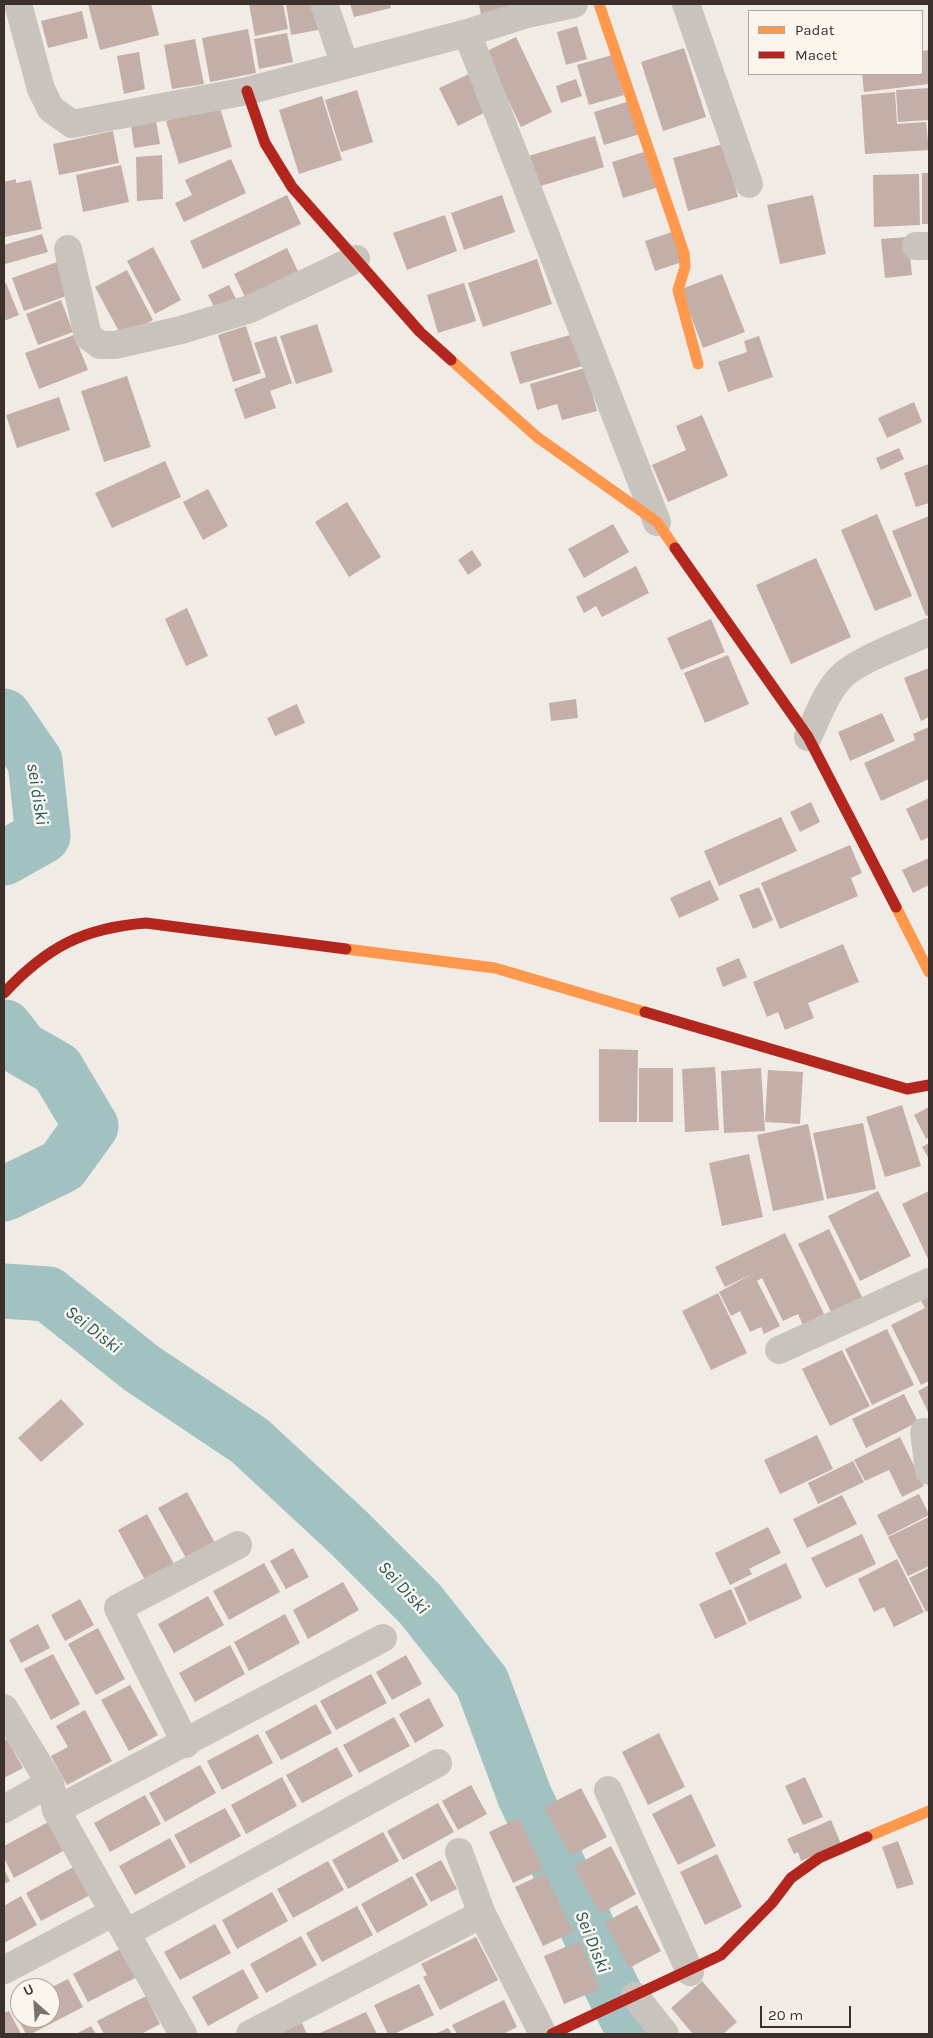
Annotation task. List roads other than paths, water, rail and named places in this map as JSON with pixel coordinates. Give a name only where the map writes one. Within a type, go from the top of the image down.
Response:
[{"type":"street","points":[[18,4],[41,90],[51,109],[72,124],[247,91],[467,33],[526,9],[574,4]]},
{"type":"street","points":[[324,4],[345,65]]},
{"type":"street","points":[[599,4],[684,253],[685,267],[678,290],[698,364]]},
{"type":"street","points":[[686,4],[750,184]]},
{"type":"street","points":[[467,33],[657,522],[808,737],[929,972]]},
{"type":"street","points":[[247,91],[265,143],[292,188],[420,332],[537,437],[657,522]]},
{"type":"street","points":[[68,249],[88,336],[100,345],[115,346],[181,330],[250,308],[356,259]]},
{"type":"street","points":[[808,737],[828,696],[840,678],[855,666],[929,632]]},
{"type":"street","points":[[4,993],[20,975],[59,947],[102,928],[146,923],[495,968],[907,1089],[929,1085]]},
{"type":"street","points":[[779,1350],[929,1282]]},
{"type":"street","points":[[924,1432],[929,1472]]},
{"type":"street","points":[[186,1744],[118,1608],[238,1545]]},
{"type":"street","points":[[56,1810],[186,1744],[383,1638]]},
{"type":"street","points":[[4,1708],[50,1783],[56,1810],[183,2034]]},
{"type":"street","points":[[4,1970],[120,1923],[438,1764]]},
{"type":"street","points":[[4,1810],[50,1783]]},
{"type":"street","points":[[608,1790],[690,1972]]},
{"type":"street","points":[[552,2034],[690,1972],[721,1955],[772,1903],[791,1878],[820,1858],[929,1811]]},
{"type":"street","points":[[459,1852],[482,1914],[543,2034]]},
{"type":"street","points":[[250,2034],[482,1914]]},
{"type":"street","points":[[635,1996],[665,2034]]},
{"type":"waterway","name":"sei diski","points":[[4,716],[35,761],[43,836],[4,858]]},
{"type":"waterway","name":"Sei Diski","points":[[4,1194],[62,1166],[91,1126],[57,1069],[22,1049],[5,1027]]},
{"type":"waterway","name":"Sei Diski","points":[[4,1291],[48,1294],[141,1368],[250,1441],[348,1532],[420,1604],[482,1682],[525,1797],[583,1917],[608,1980],[635,2034]]}]
